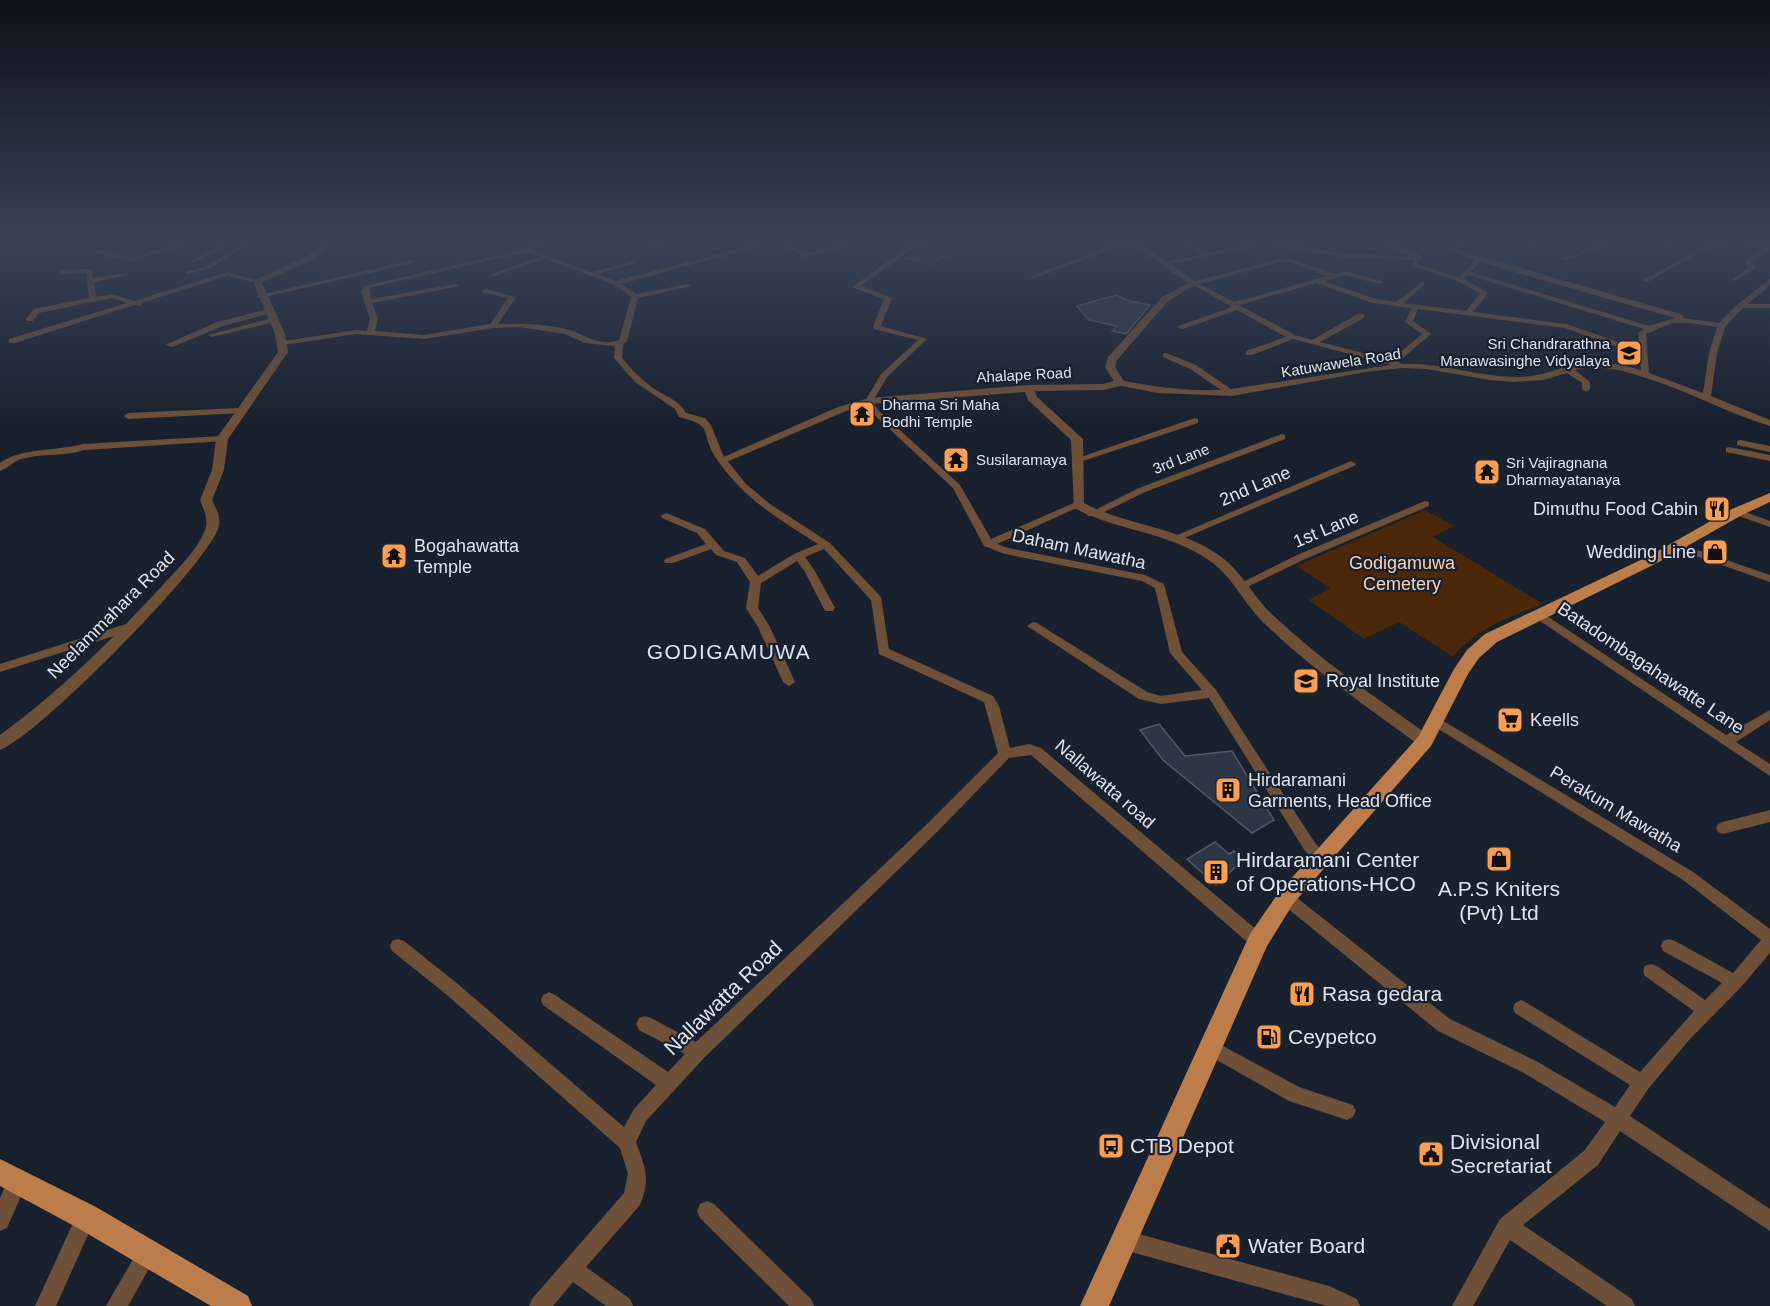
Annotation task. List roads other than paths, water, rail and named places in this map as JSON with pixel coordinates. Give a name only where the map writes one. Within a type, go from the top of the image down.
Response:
[{"type":"main road","points":[[1094,1306],[1212,1048],[1258,941],[1286,898],[1425,741],[1437,722],[1460,673],[1473,654],[1491,638],[1541,616],[1677,546],[1737,512],[1770,497]]},
{"type":"main road","points":[[9,1177],[87,1217],[238,1306]]},
{"type":"street","points":[[30,319],[37,310],[76,303]]},
{"type":"street","points":[[12,341],[141,303]]},
{"type":"street","points":[[264,303],[284,343],[371,332],[399,337],[424,337],[493,326],[550,328],[585,340],[619,344]]},
{"type":"street","points":[[368,303],[374,319],[371,332]]},
{"type":"street","points":[[493,326],[508,303]]},
{"type":"street","points":[[633,303],[623,340],[619,344],[618,358],[634,379],[649,391],[679,408],[682,415],[702,420],[708,427],[719,455],[742,484],[766,506],[826,545],[877,599],[883,651],[989,699],[993,706],[1005,754]]},
{"type":"street","points":[[869,401],[884,376],[923,339],[877,327],[886,303]]},
{"type":"street","points":[[1120,383],[1110,367],[1112,359],[1162,303]]},
{"type":"street","points":[[1228,303],[1292,337],[1404,365]]},
{"type":"street","points":[[1180,327],[1243,303]]},
{"type":"street","points":[[1386,303],[1566,326],[1645,354]]},
{"type":"street","points":[[1468,313],[1476,303]]},
{"type":"street","points":[[1567,303],[1650,328]]},
{"type":"street","points":[[1631,303],[1721,326]]},
{"type":"street","points":[[1707,397],[1713,353],[1721,326],[1745,303]]},
{"type":"street","points":[[1741,306],[1770,306]]},
{"type":"street","points":[[1393,362],[1427,334],[1409,322],[1415,307]]},
{"type":"street","points":[[190,341],[270,315]]},
{"type":"street","points":[[169,345],[220,324],[270,315]]},
{"type":"street","points":[[1312,343],[1361,316]]},
{"type":"street","points":[[1645,375],[1642,333],[1680,317]]},
{"type":"street","points":[[1249,353],[1292,337]]},
{"type":"street","name":"Neelammahara Road","points":[[0,744],[65,689],[129,627],[202,548],[212,527],[212,513],[206,500],[218,470],[222,439],[239,411],[283,352],[284,343]]},
{"type":"street","points":[[1166,355],[1193,366],[1232,393]]},
{"type":"street","name":"Katuwawela Road","points":[[1120,383],[1164,392],[1232,393],[1404,365],[1484,378],[1527,380],[1567,369],[1606,366],[1645,375],[1769,420]]},
{"type":"street","points":[[1567,369],[1586,382],[1586,389]]},
{"type":"street","name":"Ahalape Road","points":[[724,459],[842,409],[869,401],[1029,388],[1102,387],[1120,383]]},
{"type":"street","points":[[1029,388],[1032,398],[1077,439],[1078,505]]},
{"type":"street","name":"Daham Mawatha","points":[[869,401],[874,411],[957,488],[988,544],[1005,551],[1086,566],[1153,582],[1160,586],[1176,654],[1212,693],[1310,847],[1321,857]]},
{"type":"street","points":[[128,416],[239,411]]},
{"type":"street","points":[[1077,460],[1195,421]]},
{"type":"street","name":"3rd Lane","points":[[1092,514],[1142,490],[1282,437]]},
{"type":"street","points":[[0,468],[12,458],[73,452],[83,447],[222,439]]},
{"type":"street","points":[[1740,443],[1770,449]]},
{"type":"street","points":[[1729,450],[1770,458]]},
{"type":"street","name":"2nd Lane","points":[[1173,538],[1351,464]]},
{"type":"street","name":"1st Lane","points":[[1241,586],[1299,558],[1425,504]]},
{"type":"street","points":[[988,544],[1078,505]]},
{"type":"street","points":[[1078,505],[1092,514],[1173,538],[1214,557],[1266,618],[1299,646],[1425,741]]},
{"type":"street","points":[[1737,512],[1770,524]]},
{"type":"street","points":[[666,516],[694,526],[720,553],[741,560],[756,582],[752,608],[764,627],[789,682]]},
{"type":"street","points":[[669,561],[712,544]]},
{"type":"street","points":[[756,582],[798,556],[826,545]]},
{"type":"street","points":[[1677,546],[1770,579]]},
{"type":"street","points":[[798,556],[810,571],[829,608]]},
{"type":"street","name":"Batadombagahawatte Lane","points":[[1541,616],[1770,771]]},
{"type":"street","points":[[1033,626],[1143,696],[1161,700],[1212,693]]},
{"type":"street","points":[[0,668],[129,627]]},
{"type":"street","points":[[1727,741],[1770,714]]},
{"type":"street","name":"Perakum Mawatha","points":[[1437,722],[1688,876],[1770,939]]},
{"type":"street","name":"Nallawatta road","points":[[1005,754],[1029,749],[1036,750],[1258,941]]},
{"type":"street","name":"Nallawatta Road","points":[[627,1142],[640,1114],[698,1052],[930,830],[1005,754]]},
{"type":"street","points":[[1723,828],[1770,816]]},
{"type":"street","points":[[1286,898],[1444,1024],[1530,1067],[1619,1120],[1770,1221]]},
{"type":"street","points":[[1462,1306],[1507,1226],[1591,1158],[1642,1083],[1683,1034],[1735,982],[1770,939]]},
{"type":"street","points":[[398,946],[453,990],[627,1142],[638,1174],[633,1198],[539,1306]]},
{"type":"street","points":[[1669,946],[1735,982]]},
{"type":"street","points":[[1651,971],[1707,1011]]},
{"type":"street","points":[[549,1000],[668,1083]]},
{"type":"street","points":[[1521,1008],[1642,1083]]},
{"type":"street","points":[[645,1024],[698,1052]]},
{"type":"street","points":[[1212,1048],[1295,1095],[1347,1111]]},
{"type":"street","points":[[0,1221],[9,1177]]},
{"type":"street","points":[[707,1211],[804,1306]]},
{"type":"street","points":[[45,1306],[87,1217]]},
{"type":"street","points":[[1507,1226],[1625,1306]]},
{"type":"street","points":[[1124,1240],[1329,1296],[1350,1306]]},
{"type":"street","points":[[116,1306],[147,1254]]},
{"type":"street","points":[[571,1268],[623,1306]]},
{"type":"place","name":"Sri Chandrarathna Manawasinghe Vidyalaya","points":[[1629,353]]},
{"type":"place","name":"Dharma Sri Maha Bodhi Temple","points":[[862,414]]},
{"type":"place","name":"Susilaramaya","points":[[956,460]]},
{"type":"place","name":"Sri Vajiragnana Dharmayatanaya","points":[[1487,472]]},
{"type":"place","name":"Dimuthu Food Cabin","points":[[1717,509]]},
{"type":"place","name":"Wedding Line","points":[[1715,552]]},
{"type":"place","name":"Bogahawatta Temple","points":[[394,556]]},
{"type":"place","name":"Royal Institute","points":[[1306,681]]},
{"type":"place","name":"Keells","points":[[1510,720]]},
{"type":"place","name":"Hirdaramani Garments, Head Office","points":[[1228,790]]},
{"type":"place","name":"A.P.S Kniters (Pvt) Ltd","points":[[1499,859]]},
{"type":"place","name":"Hirdaramani Center of Operations-HCO","points":[[1216,872]]},
{"type":"place","name":"Rasa gedara","points":[[1302,994]]},
{"type":"place","name":"Ceypetco","points":[[1269,1037]]},
{"type":"place","name":"CTB Depot","points":[[1111,1146]]},
{"type":"place","name":"Divisional Secretariat","points":[[1431,1154]]},
{"type":"place","name":"Water Board","points":[[1228,1246]]},
{"type":"district","name":"GODIGAMUWA","points":[[729,652]]},
{"type":"park label","name":"Godigamuwa Cemetery","points":[[1402,573]]}]
